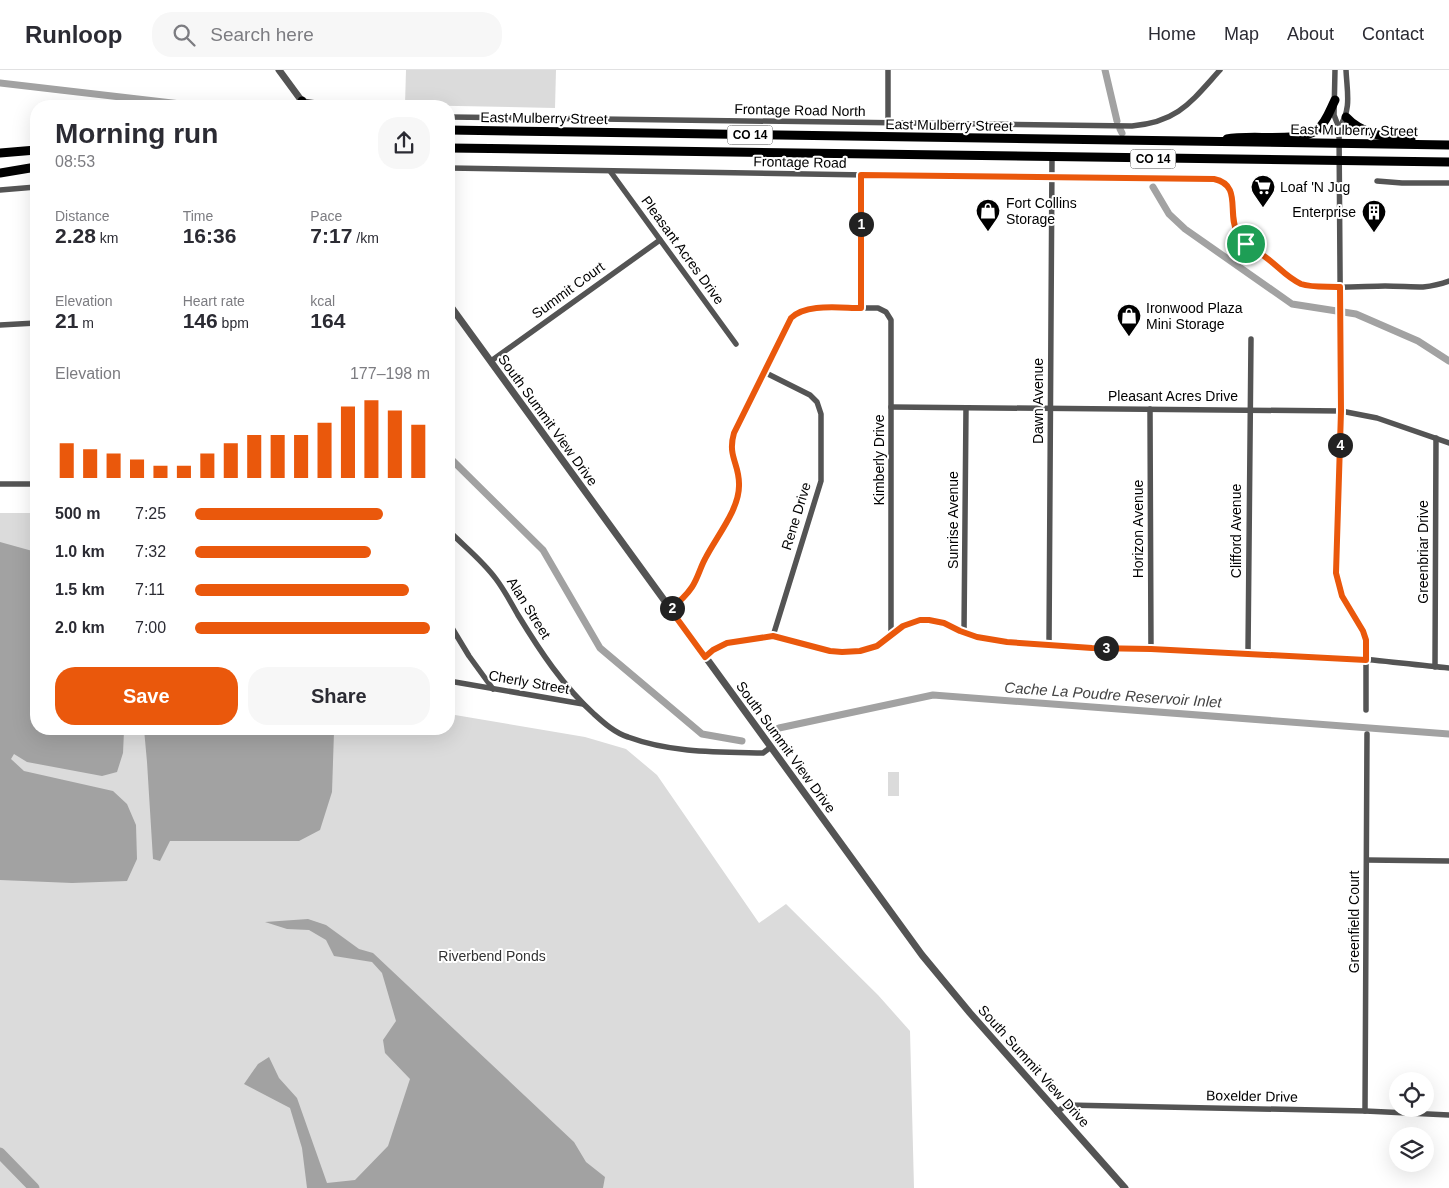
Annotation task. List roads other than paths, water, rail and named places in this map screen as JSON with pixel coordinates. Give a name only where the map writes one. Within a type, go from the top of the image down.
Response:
[{"type":"highway","points":[[1212,142],[1240,136],[1296,137],[1311,134],[1323,123],[1335,100]]},
{"type":"highway","points":[[1346,117],[1352,124],[1381,136],[1402,139],[1449,140]]},
{"type":"highway","name":"East Mulberry Street","points":[[455,130],[1449,145]]},
{"type":"highway","points":[[0,147],[30,145]]},
{"type":"highway","name":"CO 14","points":[[455,148],[1449,162]]},
{"type":"highway","points":[[0,152],[30,150]]},
{"type":"highway","points":[[0,168],[30,166]]},
{"type":"highway","points":[[0,173],[30,167]]},
{"type":"street","points":[[278,70],[299,100]]},
{"type":"street","points":[[888,70],[888,123]]},
{"type":"street","name":"Frontage Road North","points":[[455,117],[1132,126],[1157,122],[1184,109],[1220,70]]},
{"type":"street","points":[[1335,70],[1334,115],[1339,128],[1341,308],[1341,411],[1336,573],[1342,596],[1363,631],[1366,640],[1366,710]]},
{"type":"street","points":[[1339,128],[1346,117],[1348,106],[1346,70]]},
{"type":"street","points":[[1052,125],[1052,140]]},
{"type":"street","name":"Dawn Avenue","points":[[1049,645],[1052,157]]},
{"type":"street","name":"Frontage Road","points":[[455,168],[1214,179],[1221,180],[1229,187],[1236,230],[1246,244],[1301,284],[1340,287],[1424,287],[1449,281]]},
{"type":"street","name":"Pleasant Acres Drive","points":[[610,171],[736,344]]},
{"type":"street","points":[[861,175],[861,308]]},
{"type":"street","points":[[1377,181],[1449,183]]},
{"type":"street","points":[[0,190],[30,188]]},
{"type":"street","name":"Summit Court","points":[[490,362],[660,240]]},
{"type":"street","name":"Kimberly Drive","points":[[670,609],[693,586],[704,560],[737,501],[739,476],[731,453],[731,440],[791,318],[807,308],[882,309],[889,315],[891,320],[891,636]]},
{"type":"street","name":"South Summit View Drive","points":[[455,312],[922,955],[970,1013],[1125,1188]]},
{"type":"street","points":[[0,325],[30,323]]},
{"type":"street","name":"Clifford Avenue","points":[[1248,653],[1251,339]]},
{"type":"street","name":"Rene Drive","points":[[764,372],[810,395],[817,402],[821,414],[820,481],[773,636]]},
{"type":"street","name":"Pleasant Acres Drive","points":[[891,407],[1341,411],[1377,418],[1449,443]]},
{"type":"street","name":"Sunrise Avenue","points":[[964,633],[966,408]]},
{"type":"street","name":"Horizon Avenue","points":[[1150,409],[1151,649]]},
{"type":"street","name":"Greenbriar Drive","points":[[1435,667],[1436,438]]},
{"type":"street","points":[[0,484],[30,484]]},
{"type":"street","name":"Alan Street","points":[[455,537],[498,581],[560,678],[583,704]]},
{"type":"street","points":[[705,657],[713,650],[727,643],[773,636],[842,652],[868,650],[877,646],[903,626],[929,620],[944,623],[964,633],[992,640],[1049,645],[1366,660],[1449,668]]},
{"type":"street","points":[[455,633],[492,688]]},
{"type":"street","name":"Cherly Street","points":[[455,682],[583,704],[608,726],[627,737],[652,744],[707,752],[763,754],[771,747]]},
{"type":"street","name":"Greenfield Court","points":[[1365,1111],[1367,734]]},
{"type":"street","points":[[1367,860],[1449,861]]},
{"type":"street","name":"Boxelder Drive","points":[[1058,1112],[1066,1104],[1365,1111],[1449,1115]]},
{"type":"waterway","points":[[1105,70],[1117,121]]},
{"type":"waterway","name":"Cache La Poudre Reservoir Inlet","points":[[0,83],[146,100]]},
{"type":"waterway","points":[[1120,129],[1122,133]]},
{"type":"waterway","points":[[1153,187],[1169,214],[1185,229],[1292,304],[1356,314],[1418,341],[1449,361]]},
{"type":"waterway","name":"Cache La Poudre Reservoir Inlet","points":[[455,463],[543,550],[600,648],[702,734],[742,741]]},
{"type":"waterway","name":"Cache La Poudre Reservoir Inlet","points":[[779,728],[933,695],[1449,734]]},
{"type":"waterway","points":[[0,1153],[34,1188]]},
{"type":"place","name":"Loaf 'N Jug","points":[[1263,208]]},
{"type":"place","name":"Fort Collins Storage","points":[[988,232]]},
{"type":"place","name":"Enterprise","points":[[1374,233]]},
{"type":"place","name":"Ironwood Plaza Mini Storage","points":[[1129,337]]},
{"type":"park label","name":"Riverbend Ponds","points":[[492,956]]}]
